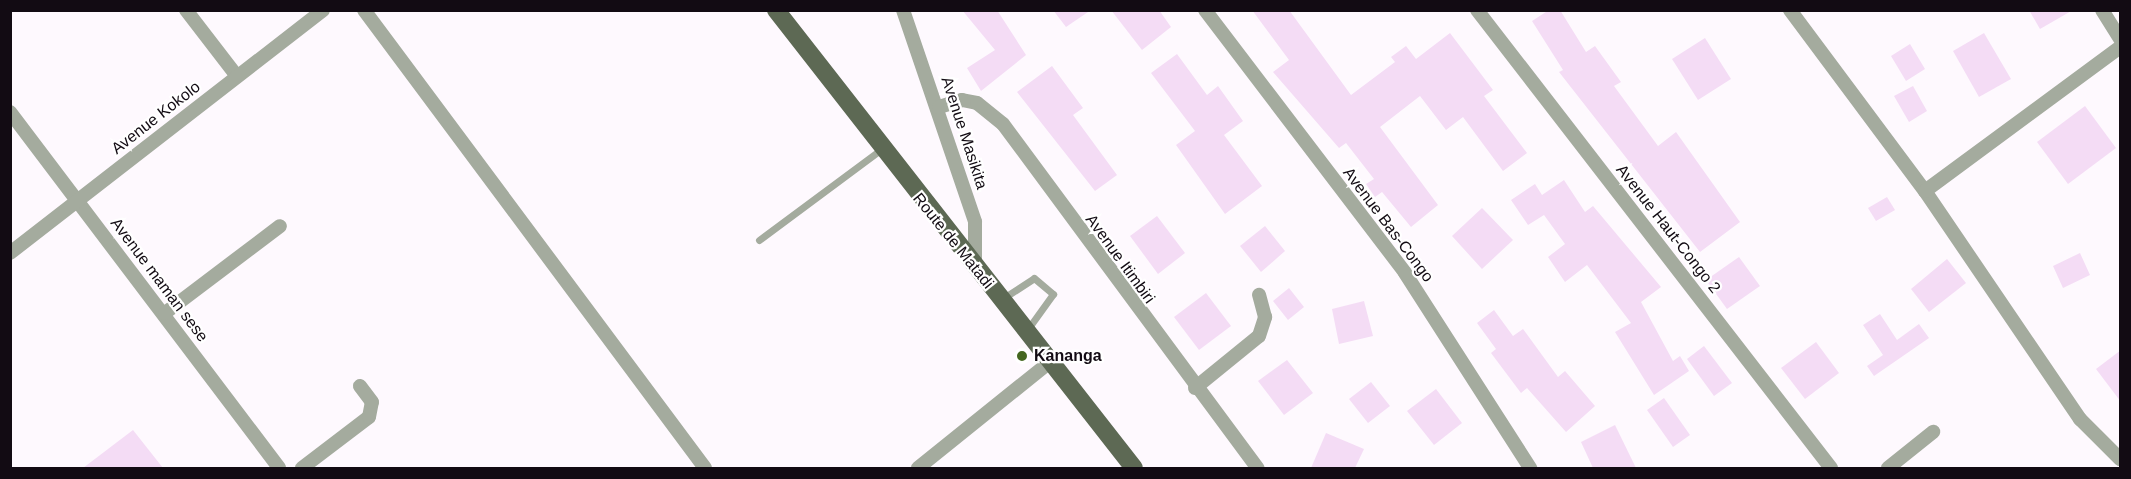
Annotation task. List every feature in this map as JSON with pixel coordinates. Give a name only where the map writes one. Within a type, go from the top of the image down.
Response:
[{"type":"main road","name":"Route de Matadi","points":[[782,12],[880,150],[1051,361],[1134,468]]},
{"type":"street","points":[[186,10],[236,75]]},
{"type":"street","name":"Avenue Kokolo","points":[[10,253],[236,75],[323,10]]},
{"type":"street","points":[[364,10],[705,468]]},
{"type":"street","name":"Avenue Masikita","points":[[903,10],[939,107],[975,222],[975,270]]},
{"type":"street","name":"Avenue Bas-Congo","points":[[1205,10],[1406,273],[1530,468]]},
{"type":"street","name":"Avenue Haut-Congo 2","points":[[1477,10],[1831,468]]},
{"type":"street","points":[[1790,10],[1925,191],[2080,419],[2121,459]]},
{"type":"street","points":[[2102,10],[2121,39]]},
{"type":"street","points":[[1925,191],[2121,47]]},
{"type":"street","name":"Avenue Itimbiri","points":[[939,107],[963,100],[976,103],[1003,124],[1195,388],[1258,468]]},
{"type":"street","name":"Avenue maman sese","points":[[10,112],[165,313],[279,468]]},
{"type":"street","points":[[165,313],[280,226]]},
{"type":"street","points":[[1195,388],[1259,336],[1265,318],[1259,295]]},
{"type":"street","points":[[918,468],[1051,361]]},
{"type":"street","points":[[302,468],[369,417],[372,402],[360,386]]},
{"type":"street","points":[[1888,468],[1932,432]]},
{"type":"lane","points":[[759,240],[880,150]]},
{"type":"lane","points":[[1000,300],[1034,278],[1053,294],[1026,331]]},
{"type":"building","points":[[962,10],[997,10],[1026,55],[981,91],[967,68],[995,50]]},
{"type":"building","points":[[1053,10],[1091,10],[1066,27]]},
{"type":"building","points":[[1111,10],[1159,10],[1171,27],[1142,50]]},
{"type":"building","points":[[1252,10],[1289,10],[1351,95],[1395,62],[1391,57],[1406,46],[1416,59],[1450,33],[1493,90],[1484,96],[1527,153],[1503,171],[1463,117],[1446,130],[1420,96],[1380,127],[1438,205],[1411,227],[1382,192],[1375,197],[1366,184],[1374,179],[1346,143],[1339,148],[1273,72],[1289,60]]},
{"type":"building","points":[[1549,10],[1560,10],[1586,52],[1595,46],[1621,82],[1614,86],[1658,146],[1676,132],[1740,222],[1700,252],[1559,72],[1563,70],[1532,21]]},
{"type":"building","points":[[2029,10],[2073,10],[2040,29]]},
{"type":"building","points":[[1984,33],[2011,79],[1979,97],[1953,51]]},
{"type":"building","points":[[1705,38],[1731,79],[1698,100],[1672,59]]},
{"type":"building","points":[[1910,44],[1925,69],[1906,81],[1891,56]]},
{"type":"building","points":[[1177,54],[1207,95],[1218,86],[1243,121],[1224,135],[1262,186],[1225,214],[1176,145],[1195,131],[1151,73]]},
{"type":"building","points":[[1052,66],[1083,108],[1073,115],[1117,175],[1095,191],[1017,92]]},
{"type":"building","points":[[1913,86],[1927,111],[1909,122],[1894,96]]},
{"type":"building","points":[[2085,106],[2116,148],[2068,184],[2037,142]]},
{"type":"building","points":[[1564,180],[1585,212],[1593,206],[1661,287],[1641,302],[1673,361],[1680,356],[1689,371],[1654,395],[1615,332],[1631,323],[1587,265],[1565,282],[1548,257],[1565,244],[1544,215],[1528,225],[1511,200],[1535,184],[1542,195]]},
{"type":"building","points":[[1887,197],[1895,210],[1876,221],[1868,208]]},
{"type":"building","points":[[1482,208],[1513,240],[1482,269],[1452,236]]},
{"type":"building","points":[[1157,216],[1185,253],[1158,274],[1130,236]]},
{"type":"building","points":[[1265,226],[1285,251],[1261,272],[1240,246]]},
{"type":"building","points":[[2080,253],[2090,275],[2063,288],[2053,266]]},
{"type":"building","points":[[1739,257],[1760,286],[1727,309],[1706,280]]},
{"type":"building","points":[[1947,259],[1966,283],[1929,312],[1911,289]]},
{"type":"building","points":[[1289,288],[1304,307],[1288,320],[1273,301]]},
{"type":"building","points":[[1206,293],[1231,326],[1199,350],[1174,317]]},
{"type":"building","points":[[1364,301],[1373,336],[1339,344],[1332,309]]},
{"type":"building","points":[[1494,310],[1513,336],[1523,329],[1558,377],[1565,371],[1595,406],[1566,432],[1527,388],[1521,393],[1491,353],[1496,349],[1477,323]]},
{"type":"building","points":[[1880,314],[1897,340],[1919,324],[1929,338],[1874,376],[1867,366],[1883,355],[1863,325]]},
{"type":"building","points":[[1816,342],[1839,373],[1805,399],[1781,368]]},
{"type":"building","points":[[1704,346],[1732,383],[1714,396],[1687,359]]},
{"type":"building","points":[[2121,350],[2121,402],[2096,369]]},
{"type":"building","points":[[1287,360],[1313,393],[1284,415],[1258,381]]},
{"type":"building","points":[[1371,382],[1390,406],[1368,423],[1349,399]]},
{"type":"building","points":[[1436,389],[1462,423],[1434,445],[1407,411]]},
{"type":"building","points":[[1664,398],[1690,435],[1673,447],[1647,410]]},
{"type":"building","points":[[1615,425],[1636,468],[1593,468],[1581,442]]},
{"type":"building","points":[[133,430],[163,468],[83,468]]},
{"type":"building","points":[[1326,433],[1364,449],[1355,468],[1311,468]]},
{"type":"place","name":"Kananga","points":[[1022,356]]}]
